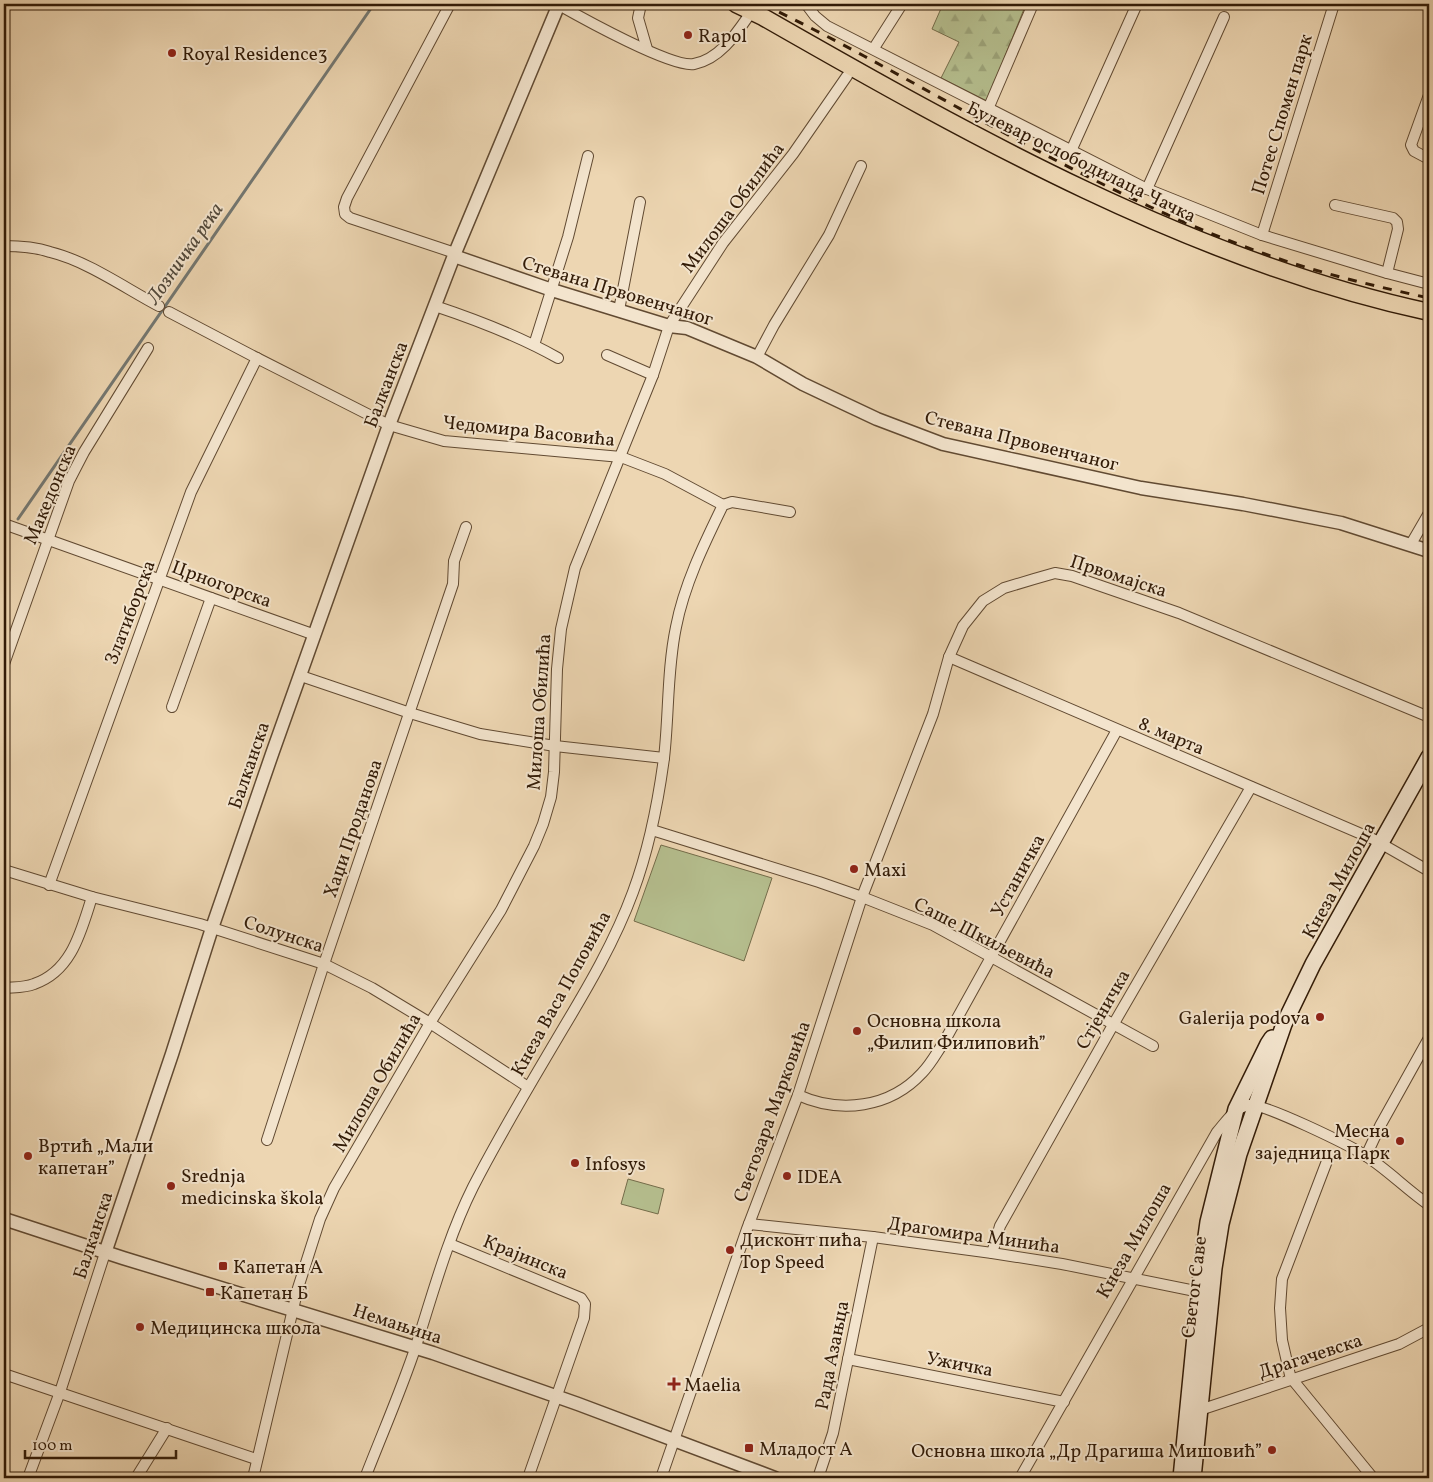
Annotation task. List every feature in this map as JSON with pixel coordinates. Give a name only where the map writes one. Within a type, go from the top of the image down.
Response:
[{"type":"main road","name":"Булевар ослободилаца Чачка","points":[[736,4],[1012,154],[1135,211],[1223,249],[1300,277],[1429,312]]},
{"type":"main road","name":"Кнеза Милоша","points":[[1257,1105],[1284,1024],[1313,964],[1429,757]]},
{"type":"main road","name":"Кнеза Милоша","points":[[1236,1109],[1268,1044],[1284,1024]]},
{"type":"main road","name":"Светог Саве","points":[[1181,1478],[1205,1293],[1239,1154],[1257,1105]]},
{"type":"main road","name":"Светог Саве","points":[[1193,1478],[1200,1410],[1208,1222],[1236,1109]]},
{"type":"street","points":[[450,4],[347,198],[344,207],[345,214],[350,218],[454,254]]},
{"type":"street","points":[[556,4],[615,35],[687,64],[700,63],[708,59],[728,43],[752,11]]},
{"type":"street","name":"Балканска","points":[[28,1478],[60,1392],[212,928],[389,425],[454,254],[529,74],[533,51],[556,4]]},
{"type":"street","points":[[641,4],[638,18],[647,49]]},
{"type":"street","points":[[806,4],[820,21],[847,36],[874,48],[988,109],[1147,189],[1262,235],[1429,284]]},
{"type":"street","points":[[874,48],[902,4]]},
{"type":"street","points":[[988,109],[1034,4]]},
{"type":"street","points":[[1071,151],[1137,4]]},
{"type":"street","name":"Потес Спомен парк","points":[[1262,235],[1334,4]]},
{"type":"street","points":[[1147,189],[1224,17]]},
{"type":"street","name":"Милоша Обилића","points":[[253,1478],[293,1309],[307,1256],[320,1219],[334,1188],[430,1023],[501,910],[534,846],[543,824],[554,772],[557,669],[561,629],[567,598],[575,568],[653,375],[669,326],[723,242],[794,154],[847,76]]},
{"type":"street","points":[[1429,95],[1411,145],[1414,151],[1429,159]]},
{"type":"street","points":[[534,345],[568,237],[588,156]]},
{"type":"street","points":[[757,357],[783,310],[829,236],[861,166]]},
{"type":"street","points":[[619,310],[640,202]]},
{"type":"street","points":[[1335,205],[1393,218],[1397,222],[1398,229],[1387,273]]},
{"type":"street","points":[[4,246],[50,251],[74,259],[159,306]]},
{"type":"street","name":"Стевана Првовенчаног","points":[[454,254],[552,290],[669,326],[687,328],[757,357],[803,384],[860,411],[943,444],[1141,488],[1243,504],[1341,523],[1429,551]]},
{"type":"street","points":[[435,306],[468,317],[534,345],[558,358]]},
{"type":"street","name":"Чедомира Васовића","points":[[169,312],[389,425],[444,441],[620,457],[665,474],[723,505]]},
{"type":"street","name":"Македонска","points":[[4,664],[69,481],[84,452],[148,348]]},
{"type":"street","points":[[607,356],[653,375]]},
{"type":"street","name":"Златиборска","points":[[49,885],[191,492],[257,358]]},
{"type":"street","points":[[723,505],[732,502],[790,512]]},
{"type":"street","name":"Кнеза Васа Поповића","points":[[365,1478],[416,1347],[450,1244],[471,1191],[499,1136],[603,960],[633,892],[652,830],[664,758],[672,654],[676,627],[685,591],[723,505]]},
{"type":"street","points":[[1411,544],[1429,513]]},
{"type":"street","name":"Црногорска","points":[[4,524],[315,634]]},
{"type":"street","name":"Хаџи Проданова","points":[[267,1140],[324,964],[453,584],[454,561],[466,527]]},
{"type":"street","name":"Првомајска","points":[[862,897],[933,714],[949,657],[963,626],[983,601],[1004,588],[1055,573],[1072,576],[1179,613],[1429,717]]},
{"type":"street","points":[[172,707],[212,598]]},
{"type":"street","name":"8. марта","points":[[949,657],[1381,843],[1429,872]]},
{"type":"street","points":[[301,676],[410,713],[480,734],[555,746],[664,758]]},
{"type":"street","name":"Устаничка","points":[[798,1095],[821,1104],[839,1106],[862,1105],[881,1100],[909,1085],[930,1063],[944,1042],[1117,730]]},
{"type":"street","name":"Стјеничка","points":[[992,1254],[1000,1226],[1113,1025],[1251,787]]},
{"type":"street","name":"Саше Шкиљевића","points":[[652,830],[820,882],[933,925],[1153,1046]]},
{"type":"street","name":"Солунска","points":[[4,870],[92,897],[212,928],[324,964],[372,988],[430,1023],[528,1087]]},
{"type":"street","points":[[4,988],[34,985],[46,979],[66,961],[76,945],[92,897]]},
{"type":"street","name":"Светозара Марковића","points":[[661,1478],[749,1224],[798,1095],[862,897]]},
{"type":"street","points":[[1366,1156],[1380,1126],[1429,1038]]},
{"type":"street","points":[[1236,1109],[1248,1105],[1257,1105],[1306,1125],[1366,1156],[1429,1205]]},
{"type":"street","name":"Кнеза Милоша","points":[[1020,1478],[1217,1132],[1236,1109]]},
{"type":"street","points":[[1327,1162],[1282,1279],[1280,1308],[1282,1340],[1292,1379],[1373,1478]]},
{"type":"street","name":"Немањина","points":[[4,1219],[106,1253],[416,1347],[558,1397],[775,1478]]},
{"type":"street","name":"Драгомира Минића","points":[[749,1224],[873,1237],[992,1254],[1134,1278],[1205,1293]]},
{"type":"street","name":"Рада Азањца","points":[[818,1478],[833,1433],[873,1237]]},
{"type":"street","name":"Крајинска","points":[[450,1244],[581,1298],[585,1304],[584,1318],[558,1397]]},
{"type":"street","name":"Драгачевска","points":[[1200,1410],[1399,1344],[1429,1328]]},
{"type":"street","name":"Ужичка","points":[[848,1359],[1064,1402]]},
{"type":"street","points":[[4,1374],[256,1459]]},
{"type":"street","points":[[528,1478],[558,1397]]},
{"type":"street","points":[[136,1478],[168,1428]]},
{"type":"green space","points":[[943,4],[1026,4],[987,101],[941,78],[959,42],[932,29]]},
{"type":"green space","points":[[661,845],[772,878],[744,961],[634,921]]},
{"type":"green space","points":[[628,1179],[664,1189],[658,1214],[621,1204]]},
{"type":"waterway","name":"Лозничка река","points":[[18,519],[374,4]]},
{"type":"waterway","name":"Лозничка река","points":[[4,540],[8,534]]},
{"type":"railway","points":[[763,4],[852,49],[1011,137],[1161,212],[1285,261],[1347,279],[1429,298]]},
{"type":"place","name":"Rapol","points":[[688,35]]},
{"type":"place","name":"Royal Residence3","points":[[172,53]]},
{"type":"place","name":"Maxi","points":[[854,869]]},
{"type":"place","name":"Galerija podova","points":[[1320,1017]]},
{"type":"place","name":"Основна школа „Филип Филиповић”","points":[[857,1031]]},
{"type":"place","name":"Месна заједница Парк","points":[[1400,1141]]},
{"type":"place","name":"Вртић „Мали капетан”","points":[[28,1156]]},
{"type":"place","name":"Infosys","points":[[575,1163]]},
{"type":"place","name":"IDEA","points":[[787,1176]]},
{"type":"place","name":"Srednja medicinska škola","points":[[171,1186]]},
{"type":"place","name":"Дисконт пића Top Speed","points":[[730,1250]]},
{"type":"place","name":"Капетан А","points":[[223,1266]]},
{"type":"place","name":"Капетан Б","points":[[210,1292]]},
{"type":"place","name":"Медицинска школа","points":[[140,1327]]},
{"type":"place","name":"Maelia","points":[[674,1384]]},
{"type":"place","name":"Младост А","points":[[749,1448]]},
{"type":"place","name":"Основна школа „Др Драгиша Мишовић”","points":[[1272,1450]]}]
